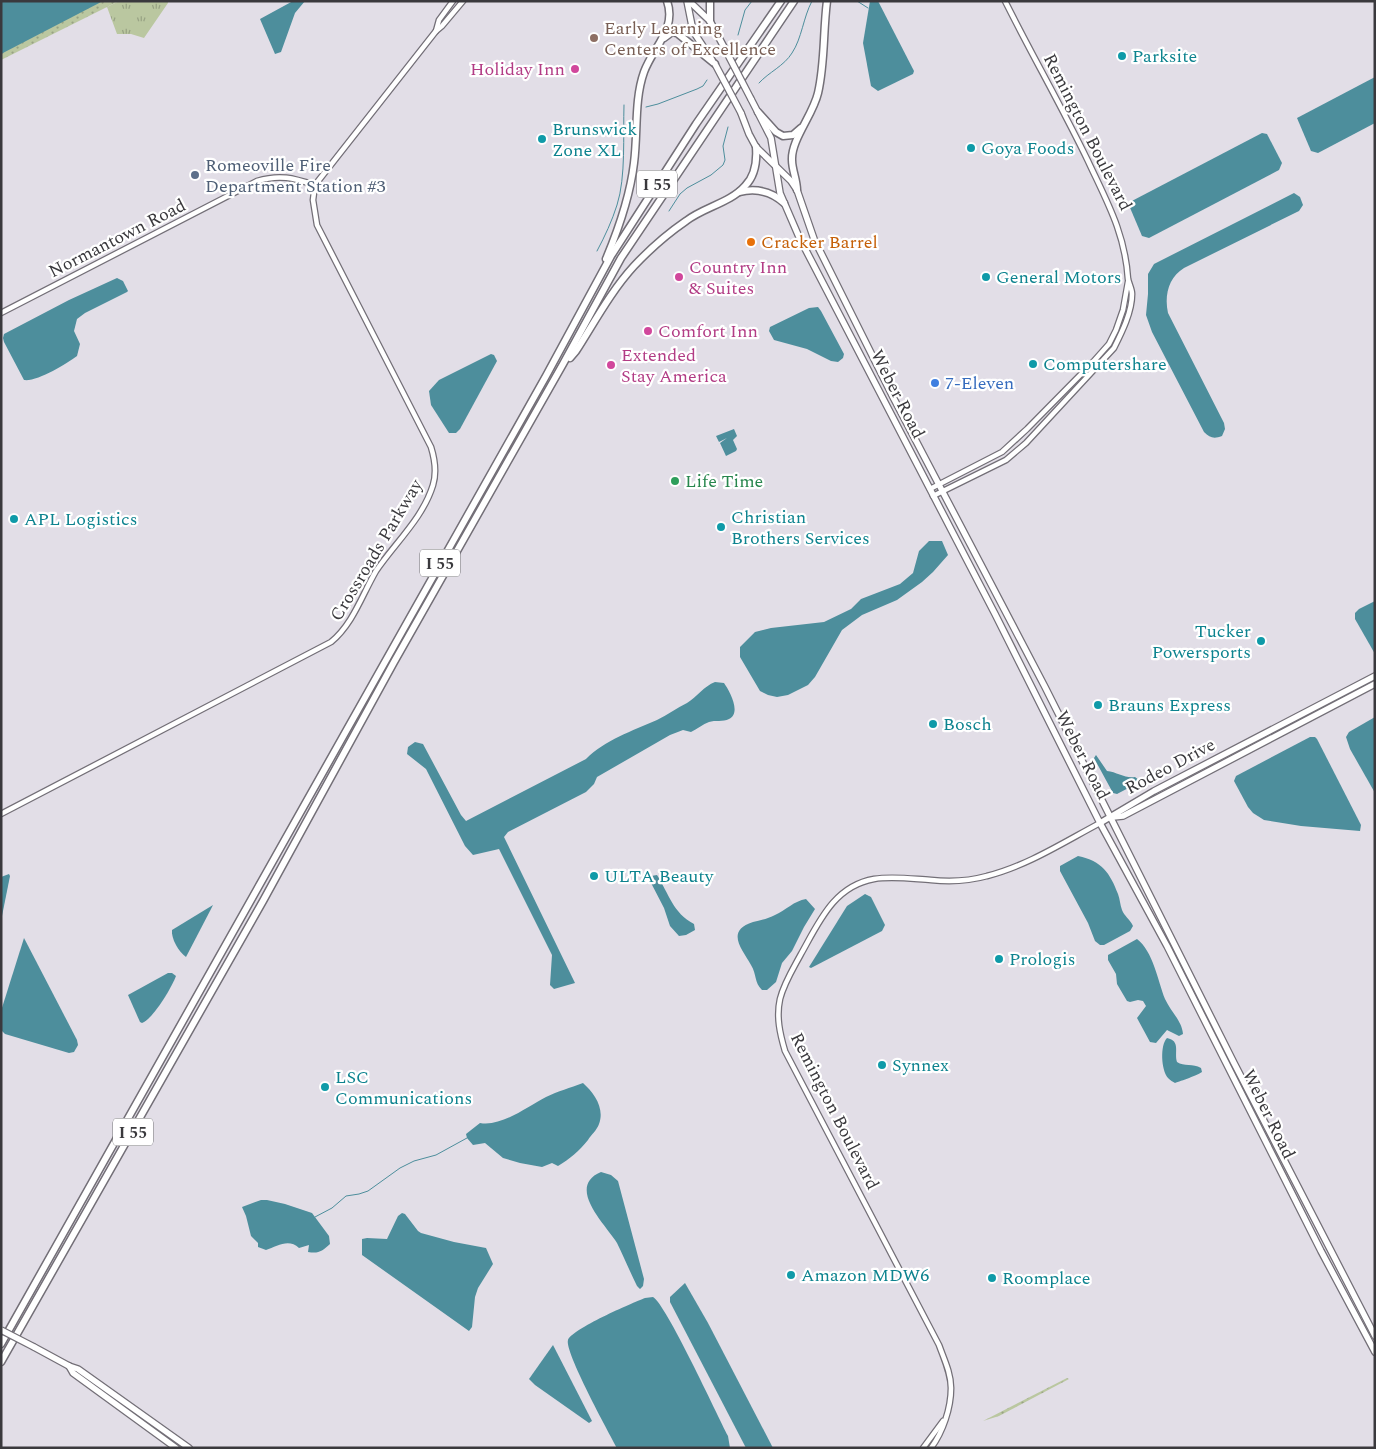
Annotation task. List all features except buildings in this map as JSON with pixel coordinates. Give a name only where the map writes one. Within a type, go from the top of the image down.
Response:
[{"type":"highway","points":[[546,376],[600,272],[622,222],[634,163],[642,79],[649,60],[669,24],[670,12],[667,1]]},
{"type":"highway","points":[[710,1],[710,21]]},
{"type":"highway","name":"I 55","points":[[1,1344],[546,376],[616,248],[696,124],[781,1]]},
{"type":"highway","name":"I 55","points":[[1,1362],[258,910],[438,582],[564,364],[621,258],[794,1]]},
{"type":"highway","points":[[797,190],[792,160],[793,149],[813,110],[821,78],[827,1]]},
{"type":"highway","points":[[659,42],[668,34],[672,32],[677,33],[715,64]]},
{"type":"highway","points":[[758,112],[776,132],[783,136],[793,135],[807,121]]},
{"type":"highway","points":[[564,364],[576,351],[633,268],[655,245],[689,218],[746,186],[751,178],[756,160],[756,146]]},
{"type":"highway","points":[[738,192],[756,190],[772,195],[784,204]]},
{"type":"main road","name":"Weber Road","points":[[688,1],[710,21],[758,112],[771,138],[778,186],[799,237],[999,622],[1100,823],[1175,961],[1321,1251],[1375,1352]]},
{"type":"main road","name":"Weber Road","points":[[688,1],[694,31],[715,64],[749,134],[756,146],[792,181],[797,190],[814,239],[938,485],[1045,687],[1234,1063],[1375,1336]]},
{"type":"main road","name":"Rodeo Drive","points":[[1111,818],[1120,810],[1375,676]]},
{"type":"main road","name":"Rodeo Drive","points":[[1111,818],[1123,816],[1375,684]]},
{"type":"main road","name":"Remington Boulevard","points":[[1100,823],[1111,818]]},
{"type":"main road","points":[[1,1330],[78,1369],[189,1448]]},
{"type":"main road","points":[[69,1366],[73,1373],[176,1448]]},
{"type":"street","points":[[436,31],[439,20],[453,1]]},
{"type":"street","points":[[315,186],[436,31],[463,1]]},
{"type":"street","name":"Remington Boulevard","points":[[933,496],[1006,460],[1026,442],[1114,348],[1129,313],[1132,294],[1128,264],[1116,221],[1070,124],[1005,1]]},
{"type":"street","name":"Normantown Road","points":[[1,313],[257,181],[273,176],[284,176],[315,186]]},
{"type":"street","name":"Crossroads Parkway","points":[[1,814],[331,642],[345,628],[375,573],[407,531],[430,494],[436,468],[431,448],[317,225],[313,200],[315,186]]},
{"type":"street","name":"Remington Boulevard","points":[[930,489],[1002,452],[1028,429],[1093,362],[1109,344],[1116,330],[1123,310],[1129,281]]},
{"type":"street","name":"Remington Boulevard","points":[[931,1448],[942,1431],[946,1416],[951,1388],[947,1365],[939,1345],[785,1051],[779,1032],[780,999],[786,982],[821,918],[829,906],[850,888],[866,881],[881,878],[954,881],[986,876],[1017,866],[1100,823]]},
{"type":"street","name":"Remington Boulevard","points":[[923,1448],[946,1416]]},
{"type":"green space","points":[[1,1],[119,1],[1,60]]},
{"type":"green space","points":[[119,1],[168,1],[168,3],[144,38],[131,34],[117,34],[107,7]]},
{"type":"green space","points":[[1067,1378],[1069,1379],[999,1416],[983,1421]]},
{"type":"water","points":[[1,1],[103,1],[1,54]]},
{"type":"water","points":[[293,1],[305,1],[295,13],[281,52],[275,54],[260,19]]},
{"type":"water","points":[[870,1],[878,1],[914,71],[913,74],[878,91],[871,86],[863,43]]},
{"type":"water","points":[[1375,77],[1375,123],[1318,153],[1311,151],[1297,118]]},
{"type":"water","points":[[1262,133],[1267,134],[1282,163],[1279,170],[1149,238],[1142,236],[1128,203]]},
{"type":"water","points":[[1294,193],[1300,197],[1303,205],[1299,211],[1184,268],[1171,281],[1167,293],[1168,313],[1224,423],[1225,429],[1222,436],[1210,437],[1204,432],[1152,332],[1146,315],[1148,274],[1154,264]]},
{"type":"water","points":[[117,278],[123,281],[128,291],[77,319],[74,331],[80,344],[77,356],[44,375],[24,380],[4,342],[4,334],[69,300]]},
{"type":"water","points":[[818,307],[844,354],[843,358],[838,362],[831,361],[807,349],[774,340],[769,331],[770,327],[809,308]]},
{"type":"water","points":[[491,354],[494,355],[497,361],[460,429],[456,433],[449,433],[431,405],[429,391],[439,380]]},
{"type":"water","points":[[734,429],[737,436],[733,440],[737,449],[726,456],[720,443],[727,438],[719,442],[716,436]]},
{"type":"water","points":[[929,541],[942,541],[948,555],[922,582],[897,600],[862,615],[842,630],[815,677],[808,685],[788,695],[777,697],[760,691],[740,657],[740,647],[755,632],[771,628],[824,622],[851,609],[861,599],[900,584],[913,573],[919,551]]},
{"type":"water","points":[[1375,601],[1375,654],[1355,619],[1355,613]]},
{"type":"water","points":[[715,682],[724,683],[733,701],[734,712],[733,716],[729,719],[709,722],[691,732],[683,730],[670,735],[597,777],[594,784],[586,792],[508,832],[504,837],[575,983],[554,989],[550,985],[552,955],[499,849],[473,855],[465,846],[426,769],[407,754],[408,747],[415,742],[423,744],[466,821],[586,759],[610,741],[661,718],[687,703],[707,686]]},
{"type":"water","points":[[1375,717],[1375,793],[1350,749],[1346,737],[1349,732]]},
{"type":"water","points":[[1310,737],[1317,739],[1361,825],[1360,831],[1301,826],[1264,820],[1253,813],[1248,807],[1234,781],[1236,776]]},
{"type":"water","points":[[1096,755],[1107,771],[1135,777],[1139,780],[1136,784],[1117,794],[1113,793],[1094,758]]},
{"type":"water","points":[[1078,856],[1093,861],[1108,874],[1118,894],[1121,908],[1133,926],[1130,931],[1104,945],[1100,945],[1095,941],[1088,923],[1060,871],[1060,866]]},
{"type":"water","points":[[9,874],[10,876],[1,921],[1,877]]},
{"type":"water","points":[[657,875],[676,909],[694,924],[695,930],[686,935],[679,936],[670,926],[664,908],[649,879],[651,876]]},
{"type":"water","points":[[865,894],[871,897],[885,925],[882,931],[811,968],[809,967],[847,906]]},
{"type":"water","points":[[806,899],[815,909],[792,951],[782,963],[776,982],[767,990],[762,990],[753,969],[740,947],[738,935],[740,930],[753,922],[779,913]]},
{"type":"water","points":[[213,905],[186,957],[176,945],[172,930]]},
{"type":"water","points":[[24,938],[77,1040],[78,1045],[74,1052],[69,1053],[5,1034],[1,1030],[1,1011]]},
{"type":"water","points":[[1137,939],[1143,944],[1151,959],[1167,1004],[1178,1021],[1183,1034],[1179,1036],[1167,1030],[1156,1043],[1150,1042],[1137,1018],[1146,1006],[1143,1001],[1127,1001],[1117,984],[1116,974],[1108,960],[1108,955]]},
{"type":"water","points":[[168,973],[176,976],[171,987],[151,1016],[142,1023],[140,1022],[128,995]]},
{"type":"water","points":[[1167,1038],[1176,1044],[1177,1062],[1201,1068],[1202,1072],[1175,1083],[1168,1078],[1162,1058],[1163,1046]]},
{"type":"water","points":[[583,1083],[597,1101],[601,1112],[599,1124],[581,1148],[558,1166],[552,1163],[542,1167],[503,1158],[485,1143],[473,1145],[467,1138],[466,1134],[480,1123],[497,1122],[506,1119],[551,1095]]},
{"type":"water","points":[[601,1172],[611,1175],[618,1181],[644,1279],[643,1286],[640,1289],[617,1243],[598,1217],[588,1197],[587,1187],[591,1179]]},
{"type":"water","points":[[261,1200],[285,1204],[312,1213],[329,1236],[330,1244],[315,1253],[308,1252],[309,1245],[299,1248],[287,1243],[266,1250],[258,1247],[258,1243],[251,1236],[242,1207]]},
{"type":"water","points":[[402,1213],[421,1233],[486,1248],[493,1264],[478,1288],[475,1297],[472,1327],[469,1331],[362,1255],[362,1239],[387,1239],[398,1216]]},
{"type":"water","points":[[685,1283],[773,1448],[746,1448],[670,1302],[670,1297]]},
{"type":"water","points":[[653,1297],[660,1304],[669,1319],[691,1361],[728,1436],[730,1448],[617,1448],[597,1410],[573,1359],[568,1340],[572,1335],[603,1317],[645,1298]]},
{"type":"water","points":[[553,1345],[592,1421],[589,1423],[529,1379]]},
{"type":"waterway","points":[[738,35],[745,10],[752,1]]},
{"type":"waterway","points":[[759,83],[785,62],[792,53],[812,1]]},
{"type":"waterway","points":[[857,1],[868,8]]},
{"type":"waterway","points":[[646,107],[697,89],[703,86],[707,80]]},
{"type":"waterway","points":[[597,251],[611,223],[620,194],[623,169],[624,105]]},
{"type":"waterway","points":[[669,211],[680,194],[687,188],[711,175],[723,165],[725,160],[723,146],[728,127]]},
{"type":"waterway","points":[[315,1217],[332,1208],[346,1196],[368,1191],[400,1168],[414,1161],[436,1155],[467,1138]]},
{"type":"place","name":"Early Learning Centers of Excellence","points":[[594,38]]},
{"type":"place","name":"Parksite","points":[[1122,56]]},
{"type":"place","name":"Holiday Inn","points":[[575,69]]},
{"type":"place","name":"Brunswick Zone XL","points":[[542,139]]},
{"type":"place","name":"Goya Foods","points":[[971,148]]},
{"type":"place","name":"Romeoville Fire Department Station #3","points":[[195,175]]},
{"type":"place","name":"Cracker Barrel","points":[[751,242]]},
{"type":"place","name":"Country Inn & Suites","points":[[679,277]]},
{"type":"place","name":"General Motors","points":[[986,277]]},
{"type":"place","name":"Comfort Inn","points":[[648,331]]},
{"type":"place","name":"Computershare","points":[[1033,364]]},
{"type":"place","name":"Extended Stay America","points":[[611,365]]},
{"type":"place","name":"7-Eleven","points":[[935,383]]},
{"type":"place","name":"Life Time","points":[[675,481]]},
{"type":"place","name":"APL Logistics","points":[[14,519]]},
{"type":"place","name":"Christian Brothers Services","points":[[721,527]]},
{"type":"place","name":"Tucker Powersports","points":[[1261,641]]},
{"type":"place","name":"Brauns Express","points":[[1098,705]]},
{"type":"place","name":"Bosch","points":[[933,724]]},
{"type":"place","name":"ULTA Beauty","points":[[594,876]]},
{"type":"place","name":"Prologis","points":[[999,959]]},
{"type":"place","name":"Synnex","points":[[882,1065]]},
{"type":"place","name":"LSC Communications","points":[[325,1087]]},
{"type":"place","name":"Amazon MDW6","points":[[791,1275]]},
{"type":"place","name":"Roomplace","points":[[992,1278]]}]
